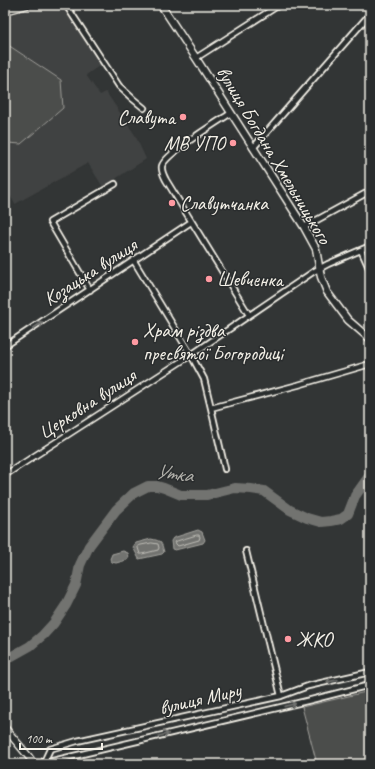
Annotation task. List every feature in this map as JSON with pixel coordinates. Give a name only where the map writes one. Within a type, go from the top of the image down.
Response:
[{"type":"main road","points":[[5,11],[27,5]]},
{"type":"main road","name":"вулиця Богдана Хмельницького","points":[[161,5],[304,227],[316,249],[322,281],[327,292],[348,320],[370,339]]},
{"type":"main road","points":[[5,728],[34,764]]},
{"type":"street","points":[[66,5],[119,86],[144,108]]},
{"type":"street","points":[[196,58],[280,5]]},
{"type":"street","points":[[254,148],[370,14]]},
{"type":"street","points":[[231,112],[187,142],[165,160],[162,170],[166,180],[191,222],[249,315]]},
{"type":"street","points":[[90,290],[50,222],[115,184]]},
{"type":"street","points":[[304,227],[370,191]]},
{"type":"street","name":"Козацька вулиця","points":[[5,346],[191,222]]},
{"type":"street","name":"Церковна вулиця","points":[[5,475],[191,355],[320,269],[370,246]]},
{"type":"street","points":[[361,250],[370,270]]},
{"type":"street","points":[[134,261],[204,379],[225,469]]},
{"type":"street","points":[[211,408],[370,364]]},
{"type":"street","points":[[246,551],[281,696]]},
{"type":"street","name":"вулиця Миру","points":[[43,764],[50,749],[77,741],[281,696],[308,686],[370,672]]},
{"type":"street","name":"вулиця Миру","points":[[43,764],[370,685]]},
{"type":"shaded area","points":[[45,5],[58,5],[65,9],[102,64],[86,75],[100,95],[106,92],[135,135],[146,159],[103,187],[88,163],[15,204],[5,187],[5,147],[8,143],[21,144],[63,108],[61,80],[5,43],[5,16]]},
{"type":"shaded area","points":[[5,43],[61,80],[63,108],[21,144],[8,143],[5,141]]},
{"type":"shaded area","points":[[370,691],[370,764],[317,764],[302,707]]},
{"type":"water","points":[[198,530],[202,532],[205,540],[203,543],[175,550],[172,549],[171,541],[173,538]]},
{"type":"water","points":[[151,539],[160,542],[164,552],[162,554],[139,559],[133,547],[136,543]]},
{"type":"water","points":[[123,551],[128,553],[129,557],[127,560],[116,563],[112,562],[110,559],[112,554]]},
{"type":"waterway","name":"Утка","points":[[5,660],[30,646],[54,623],[66,605],[76,585],[80,565],[89,546],[116,510],[134,493],[148,486],[157,486],[181,495],[207,495],[235,488],[264,491],[290,510],[307,518],[321,522],[341,519],[348,514],[355,496],[370,475]]},
{"type":"place","name":"Славута","points":[[183,117]]},
{"type":"place","name":"МВ УПО","points":[[233,143]]},
{"type":"place","name":"Славутчанка","points":[[172,203]]},
{"type":"place","name":"Шевченка","points":[[209,279]]},
{"type":"place","name":"Храм різдва пресвятої Богородиці","points":[[135,342]]},
{"type":"place","name":"ЖКО","points":[[288,639]]}]
